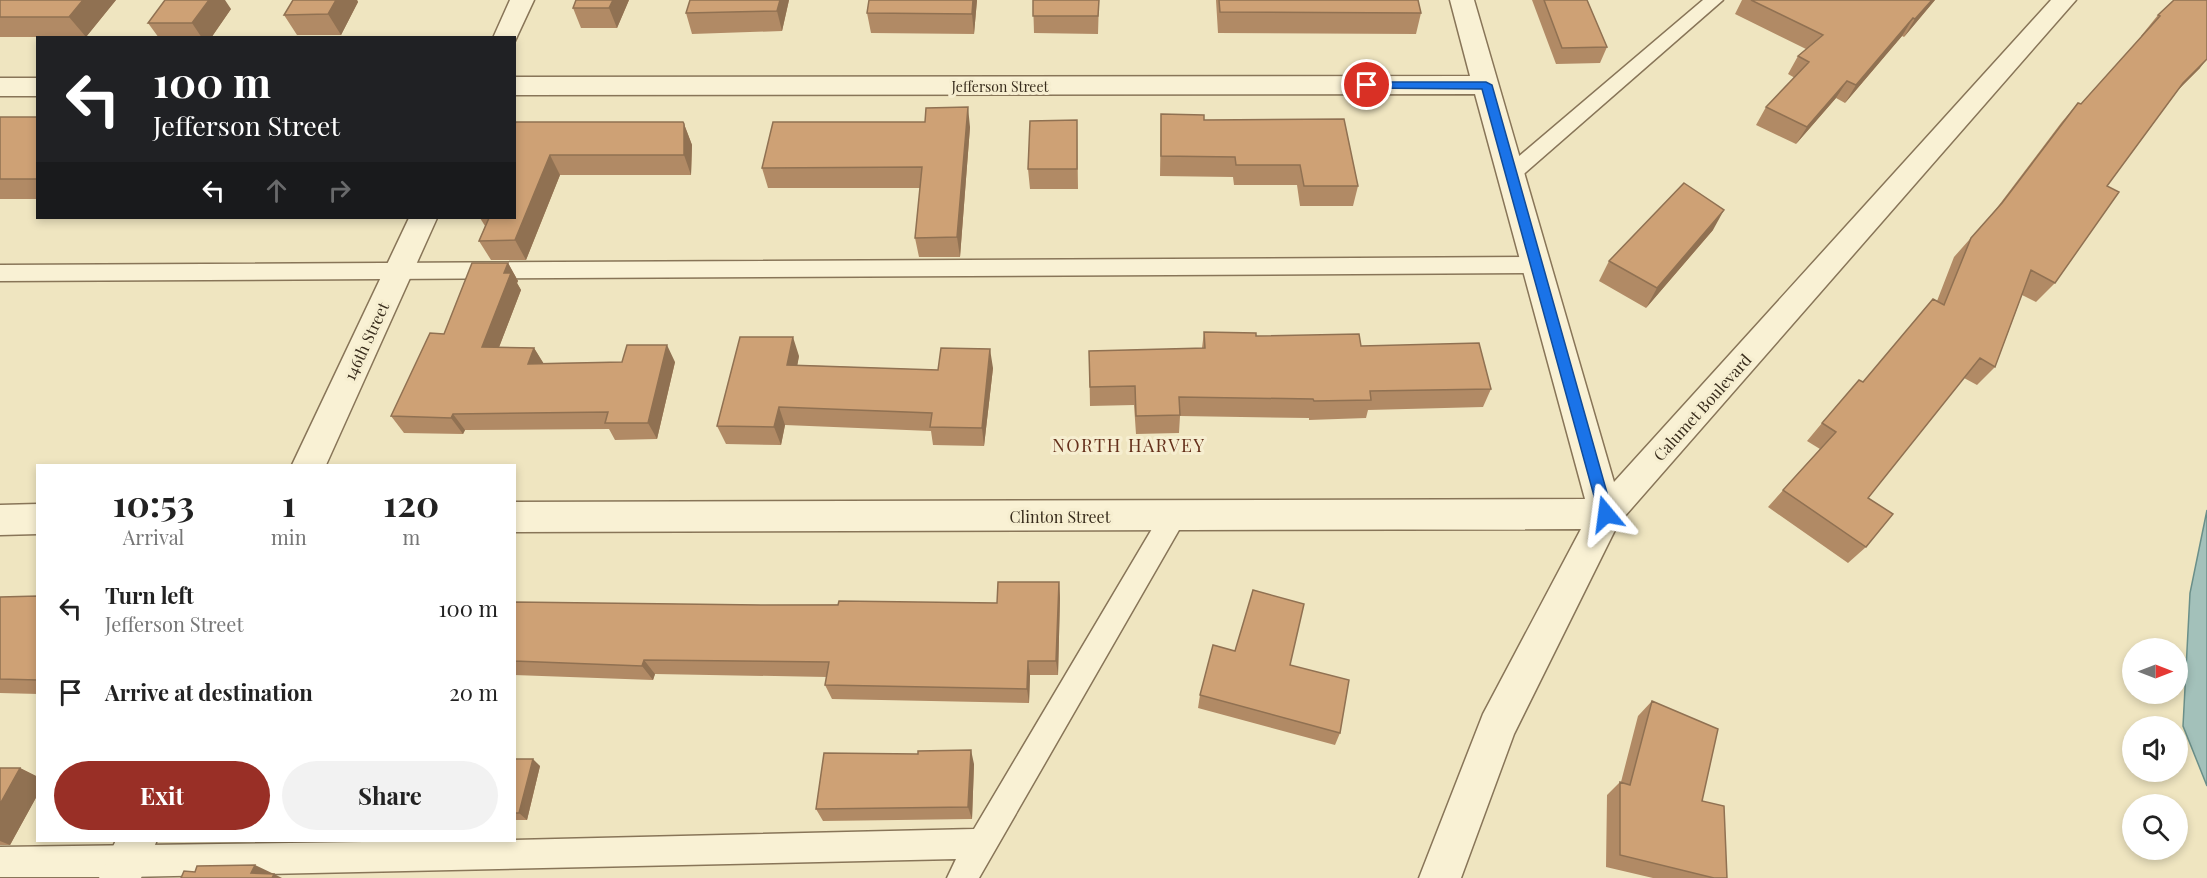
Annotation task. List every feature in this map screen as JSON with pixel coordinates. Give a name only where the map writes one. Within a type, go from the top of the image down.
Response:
[{"type":"street","points":[[506,36],[522,0]]},
{"type":"street","points":[[1462,0],[1606,514]]},
{"type":"street","name":"Calumet Boulevard","points":[[1440,878],[1497,727],[1606,514],[2064,0]]},
{"type":"street","name":"Jefferson Street","points":[[516,86],[1486,85]]},
{"type":"street","points":[[0,87],[36,87]]},
{"type":"street","name":"146th Street","points":[[309,464],[423,219]]},
{"type":"street","name":"Clinton Street","points":[[516,518],[1606,514]]},
{"type":"street","points":[[0,520],[36,519]]},
{"type":"lane","points":[[1511,174],[1714,0]]},
{"type":"lane","points":[[0,273],[1537,265]]},
{"type":"lane","points":[[962,878],[1174,515]]},
{"type":"lane","points":[[0,862],[981,844]]},
{"type":"water","points":[[2207,510],[2207,786],[2188,738],[2188,716],[2184,716],[2184,704],[2188,704],[2190,593]]},
{"type":"building","points":[[0,0],[83,0],[69,17],[0,17]]},
{"type":"building","points":[[165,0],[209,0],[192,23],[148,23]]},
{"type":"building","points":[[293,0],[336,0],[328,14],[284,15]]},
{"type":"building","points":[[576,0],[613,0],[609,8],[573,8]]},
{"type":"building","points":[[690,0],[780,0],[777,11],[686,13]]},
{"type":"building","points":[[869,0],[973,0],[972,14],[867,13]]},
{"type":"building","points":[[1033,0],[1099,0],[1098,16],[1033,16]]},
{"type":"building","points":[[1219,0],[1418,0],[1421,13],[1220,12]]},
{"type":"building","points":[[1544,0],[1587,0],[1607,47],[1562,48]]},
{"type":"building","points":[[1751,0],[1932,0],[1915,19],[1913,18],[1856,85],[1847,81],[1807,127],[1766,107],[1809,62],[1798,56],[1823,35]]},
{"type":"building","points":[[2174,0],[2207,0],[2207,59],[2183,83],[2107,186],[2119,192],[2055,283],[2031,270],[1995,367],[1980,358],[1868,498],[1893,514],[1866,547],[1783,490],[1836,432],[1822,423],[1859,380],[1863,382],[1933,299],[1944,305],[1971,238],[2002,203],[2078,103],[2081,104],[2160,16],[2158,15]]},
{"type":"building","points":[[968,107],[957,237],[915,238],[922,167],[762,168],[773,122],[925,122],[926,108]]},
{"type":"building","points":[[1161,114],[1204,115],[1204,120],[1344,119],[1358,186],[1304,186],[1300,165],[1236,165],[1235,157],[1161,156]]},
{"type":"building","points":[[0,117],[36,117],[36,179],[0,179]]},
{"type":"building","points":[[1077,120],[1077,169],[1028,169],[1030,121]]},
{"type":"building","points":[[516,122],[683,122],[684,155],[550,155],[515,240],[479,241],[489,219],[516,219]]},
{"type":"building","points":[[1684,183],[1724,210],[1657,288],[1609,261]]},
{"type":"building","points":[[472,263],[508,263],[504,273],[511,273],[482,347],[534,348],[528,364],[622,362],[627,345],[667,345],[648,423],[605,423],[608,412],[453,414],[451,418],[391,416],[430,333],[444,334]]},
{"type":"building","points":[[1204,332],[1256,333],[1256,336],[1359,334],[1361,346],[1479,343],[1491,389],[1370,391],[1371,400],[1314,401],[1313,399],[1179,397],[1180,415],[1136,416],[1135,386],[1090,387],[1089,351],[1205,348]]},
{"type":"building","points":[[740,337],[793,337],[787,365],[938,370],[941,348],[990,349],[982,428],[930,427],[932,413],[779,407],[774,427],[717,426]]},
{"type":"building","points":[[998,582],[1059,582],[1056,661],[1028,661],[1027,689],[825,685],[829,662],[644,660],[642,666],[516,661],[516,602],[761,605],[838,605],[839,601],[997,603]]},
{"type":"building","points":[[1253,590],[1304,604],[1290,665],[1349,680],[1340,733],[1200,695],[1213,645],[1235,651]]},
{"type":"building","points":[[36,596],[36,680],[0,679],[0,597]]},
{"type":"building","points":[[1652,701],[1718,729],[1702,801],[1724,806],[1727,878],[1714,878],[1620,855],[1620,782],[1630,785]]},
{"type":"building","points":[[971,750],[968,807],[816,809],[824,753],[918,754],[918,751]]},
{"type":"building","points":[[516,759],[533,759],[519,813],[516,813]]},
{"type":"building","points":[[0,768],[20,768],[0,804]]},
{"type":"building","points":[[255,865],[251,873],[274,874],[272,878],[181,878],[184,871],[195,872],[197,866]]},
{"type":"district","name":"NORTH HARVEY","points":[[1129,445]]},
{"type":"route","points":[[1367,85],[1486,85],[1606,514]]}]
